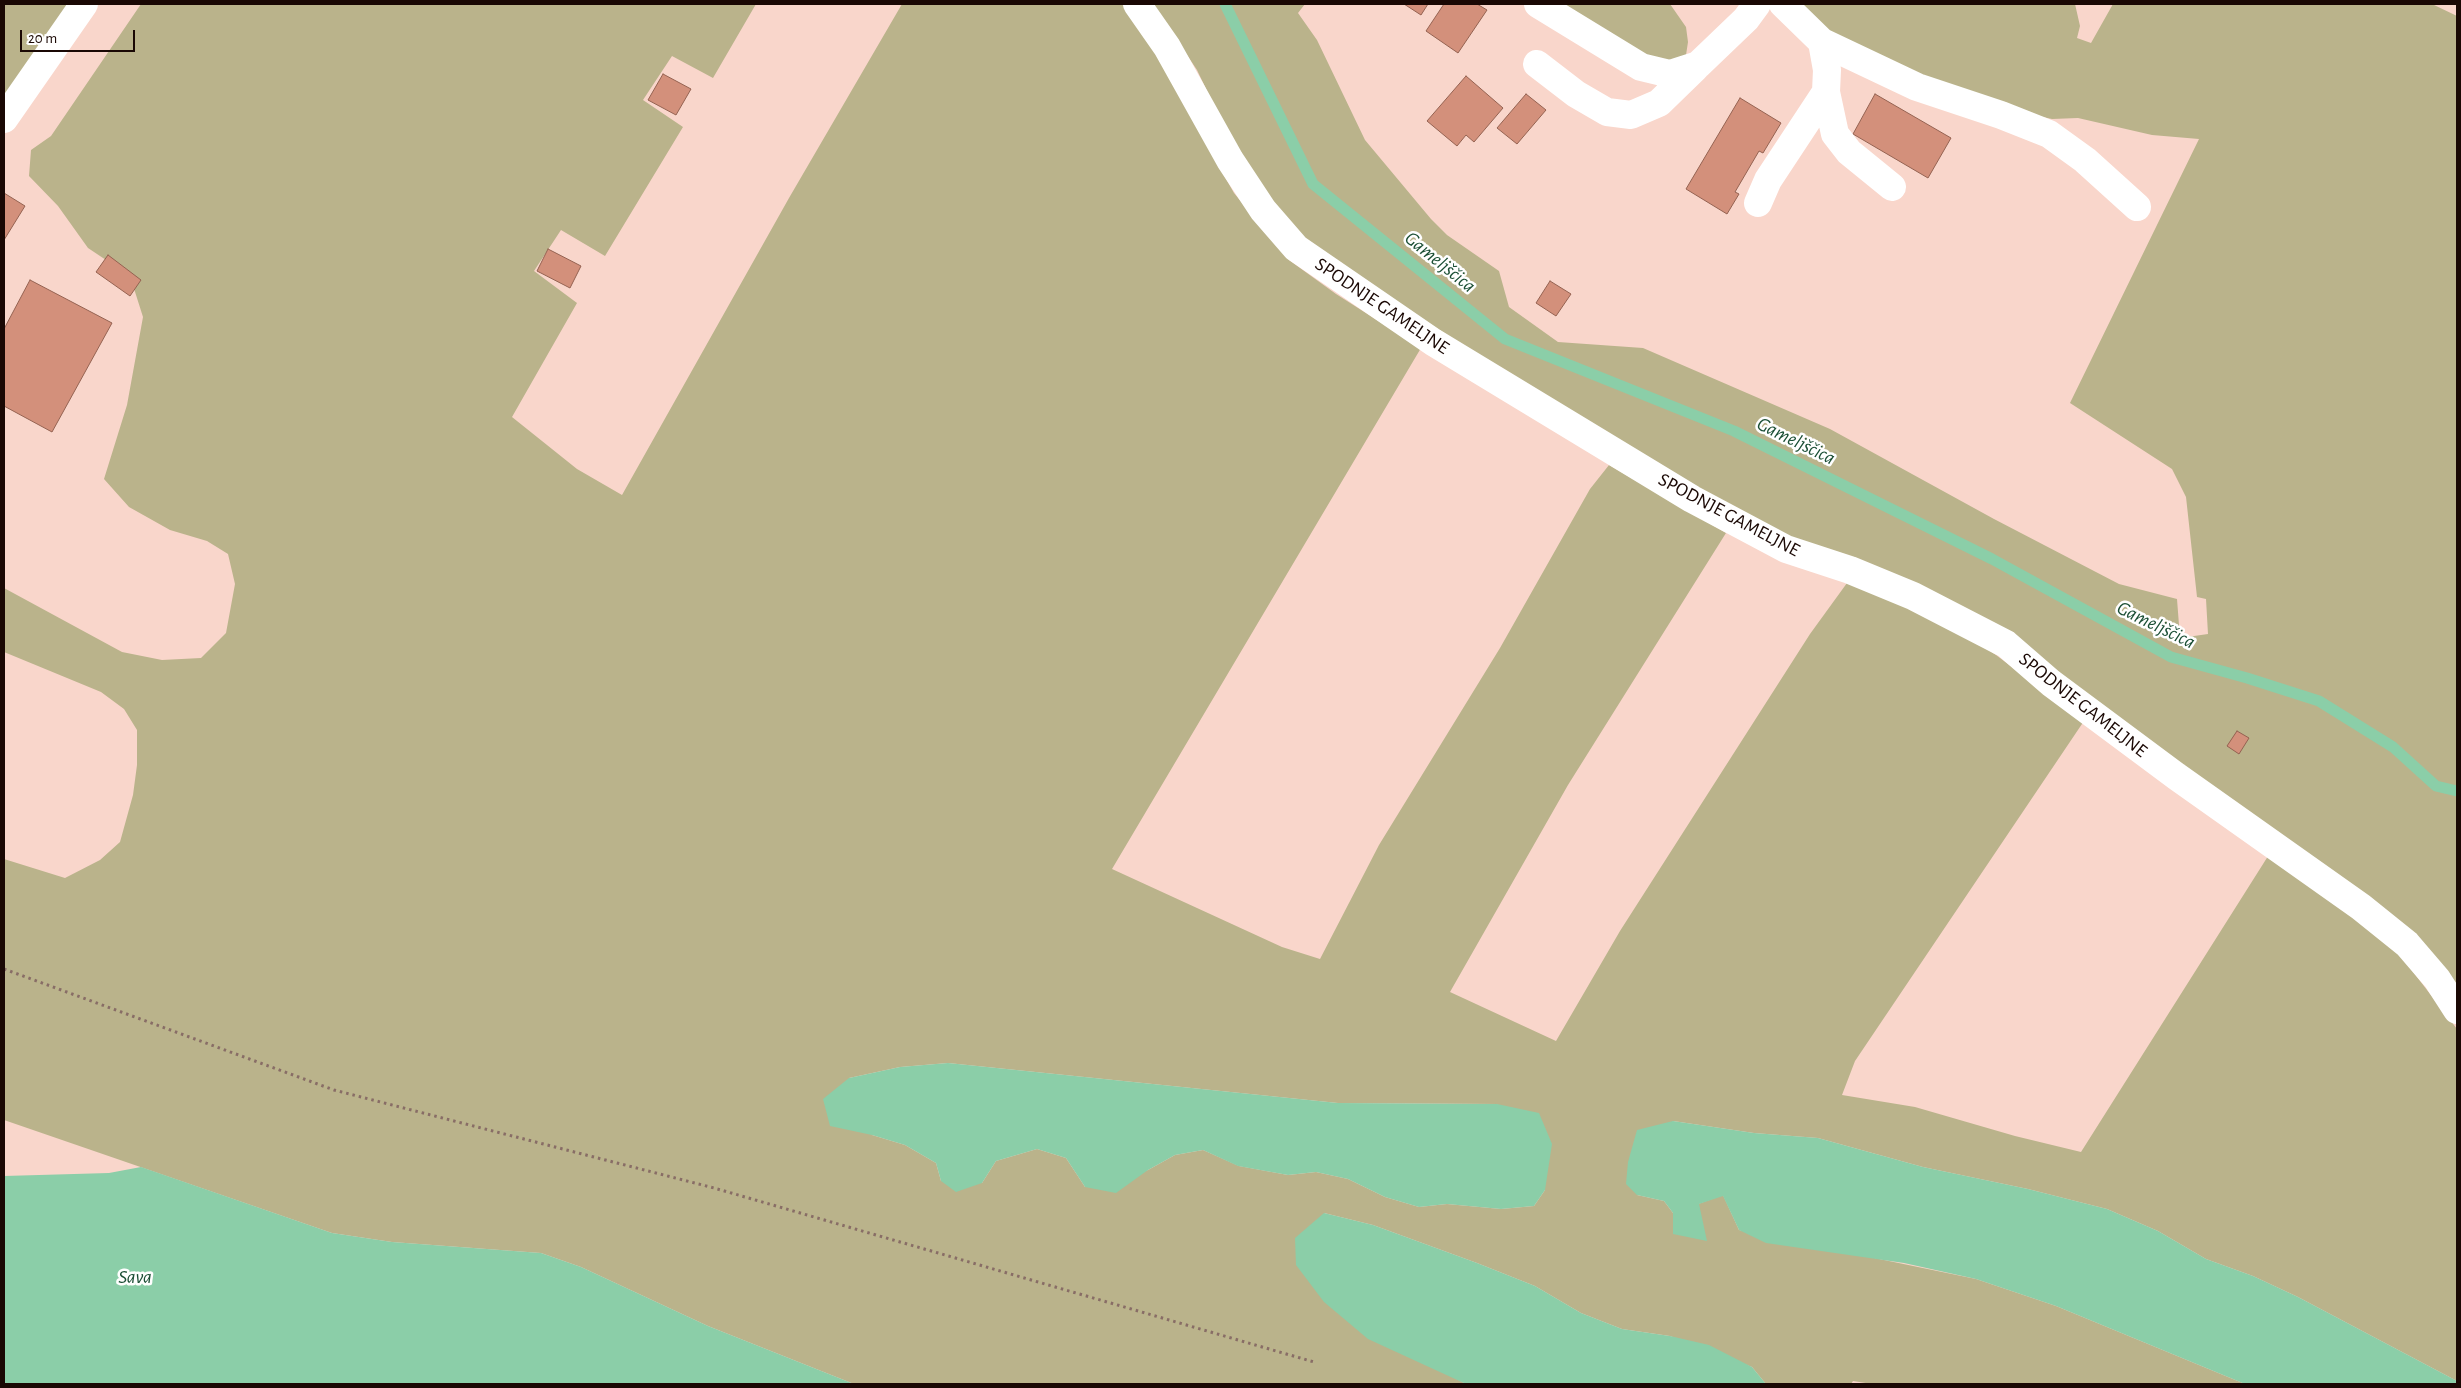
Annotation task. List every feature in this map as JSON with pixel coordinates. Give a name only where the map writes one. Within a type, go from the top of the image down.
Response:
[{"type":"street","points":[[4,119],[84,4]]},
{"type":"street","name":"SPODNJE GAMELJNE","points":[[1137,4],[1167,47],[1230,160],[1263,210],[1296,248],[1433,342],[1692,499],[1786,549],[1850,570],[1913,596],[2006,644],[2051,683],[2176,776],[2361,907],[2407,944],[2437,979],[2457,1010]]},
{"type":"street","points":[[1538,4],[1642,67],[1670,74],[1698,65]]},
{"type":"street","points":[[1537,64],[1576,94],[1607,112],[1631,115],[1659,103],[1746,19],[1757,4]]},
{"type":"street","points":[[1783,4],[1822,42],[1917,87],[2001,115],[2049,134],[2085,160],[2137,206]]},
{"type":"street","points":[[1822,42],[1827,70],[1826,92],[1835,134],[1849,152],[1892,187]]},
{"type":"street","points":[[1758,203],[1768,180],[1826,92]]},
{"type":"path","points":[[4,969],[334,1090],[714,1188],[1314,1362]]},
{"type":"shaded area","points":[[4,4],[72,4],[4,101]]},
{"type":"shaded area","points":[[141,4],[756,4],[713,78],[672,56],[643,100],[683,127],[605,256],[561,230],[534,271],[577,303],[512,417],[577,469],[622,495],[789,198],[902,4],[1122,4],[1151,46],[1234,193],[1289,260],[1336,294],[1421,348],[1112,869],[1282,947],[1320,959],[1379,845],[1500,648],[1590,489],[1609,465],[1726,533],[1568,785],[1450,992],[1556,1041],[1620,931],[1810,634],[1847,583],[1911,607],[1956,629],[1996,655],[2084,721],[1855,1061],[1842,1095],[1915,1107],[2015,1136],[2081,1152],[2270,853],[2397,951],[2457,1029],[2457,1381],[2298,1297],[2253,1276],[2206,1259],[2158,1231],[2107,1209],[2028,1189],[1923,1167],[1818,1138],[1754,1133],[1673,1121],[1637,1195],[1664,1201],[1673,1213],[1723,1195],[1739,1230],[1976,1279],[2056,1306],[2245,1384],[1872,1384],[1853,1381],[1851,1384],[1766,1384],[1752,1367],[1670,1336],[1622,1329],[1581,1313],[1535,1286],[1477,1263],[1373,1225],[1324,1213],[1451,1376],[1466,1384],[854,1384],[708,1326],[581,1267],[541,1253],[392,1242],[332,1233],[4,1120],[4,859],[65,878],[100,860],[120,842],[133,795],[137,765],[137,730],[124,709],[101,692],[4,652],[4,588],[122,652],[162,660],[201,658],[226,633],[235,584],[228,554],[207,541],[170,530],[129,507],[104,479],[127,405],[143,317],[130,276],[88,248],[58,206],[29,176],[31,150],[51,136]],"holes":[[[948,1063],[1338,1103],[1497,1104],[1545,1190],[1534,1206],[1501,1209],[1447,1204],[1419,1207],[1385,1197],[1348,1179],[1316,1172],[1288,1175],[1239,1166],[1203,1150],[1175,1155],[1148,1170],[1085,1187],[1066,1158],[1037,1149],[996,1161],[982,1183],[941,1181],[936,1163],[905,1145],[872,1135],[849,1078],[900,1067]]]},
{"type":"shaded area","points":[[1153,4],[1305,4],[1298,13],[1317,40],[1365,140],[1431,219],[1447,235],[1499,271],[1509,307],[1558,342],[1643,348],[1830,429],[1994,519],[2119,584],[2177,599],[2180,638],[2208,634],[2206,599],[2197,597],[2186,497],[2172,469],[2070,403],[2199,139],[2152,135],[2078,118],[2052,119],[2019,112],[1968,96],[1835,35],[1797,4],[2075,4],[2080,26],[2077,38],[2091,43],[2113,4],[2432,4],[2457,16],[2457,994],[2015,637],[1799,543],[1723,502],[1561,408],[1357,277],[1302,239],[1261,189],[1228,135],[1197,70]]},
{"type":"shaded area","points":[[1557,4],[1670,4],[1686,27],[1688,42],[1686,55],[1670,63],[1642,60]]},
{"type":"water","points":[[948,1063],[1338,1103],[1497,1104],[1539,1113],[1552,1144],[1545,1190],[1534,1206],[1501,1209],[1447,1204],[1419,1207],[1385,1197],[1348,1179],[1316,1172],[1288,1175],[1238,1166],[1203,1150],[1175,1155],[1148,1170],[1116,1193],[1085,1187],[1066,1158],[1037,1149],[996,1161],[982,1183],[956,1192],[941,1181],[936,1163],[905,1145],[872,1135],[830,1126],[823,1099],[849,1078],[900,1067]]},
{"type":"water","points":[[1673,1121],[1754,1133],[1818,1138],[1923,1167],[2028,1189],[2107,1209],[2158,1231],[2206,1259],[2253,1276],[2298,1297],[2457,1381],[2457,1384],[2245,1384],[2056,1306],[1976,1279],[1904,1263],[1766,1243],[1739,1230],[1723,1196],[1699,1204],[1707,1241],[1673,1234],[1673,1213],[1664,1201],[1637,1195],[1626,1184],[1628,1162],[1637,1130]]},
{"type":"water","name":"Sava","points":[[141,1167],[332,1233],[392,1242],[541,1253],[581,1267],[708,1326],[854,1384],[4,1384],[4,1176],[109,1173]]},
{"type":"water","points":[[1324,1213],[1373,1225],[1477,1263],[1535,1286],[1581,1313],[1622,1329],[1670,1336],[1709,1345],[1752,1367],[1766,1384],[1466,1384],[1368,1339],[1324,1302],[1296,1265],[1295,1238]]},
{"type":"building","points":[[1404,4],[1428,4],[1421,15]]},
{"type":"building","points":[[1444,4],[1477,4],[1487,10],[1458,53],[1426,31]]},
{"type":"building","points":[[663,74],[691,89],[676,115],[648,100]]},
{"type":"building","points":[[1466,76],[1503,108],[1474,142],[1466,135],[1457,146],[1427,121]]},
{"type":"building","points":[[1526,94],[1546,110],[1517,144],[1497,128]]},
{"type":"building","points":[[1875,94],[1951,138],[1928,178],[1853,134]]},
{"type":"building","points":[[1740,98],[1781,123],[1763,153],[1759,151],[1735,192],[1739,194],[1727,214],[1686,189]]},
{"type":"building","points":[[4,193],[25,206],[4,240]]},
{"type":"building","points":[[548,249],[581,266],[570,288],[537,271]]},
{"type":"building","points":[[108,255],[141,280],[130,296],[96,272]]},
{"type":"building","points":[[30,280],[112,323],[52,432],[4,406],[4,329]]},
{"type":"building","points":[[1550,281],[1571,294],[1556,316],[1536,303]]},
{"type":"building","points":[[2237,731],[2249,738],[2239,754],[2227,746]]},
{"type":"waterway","name":"Gameljščica","points":[[1225,4],[1313,184],[1505,339],[1734,431],[1992,559],[2171,657],[2247,678],[2319,701],[2393,747],[2436,786],[2457,791]]}]
